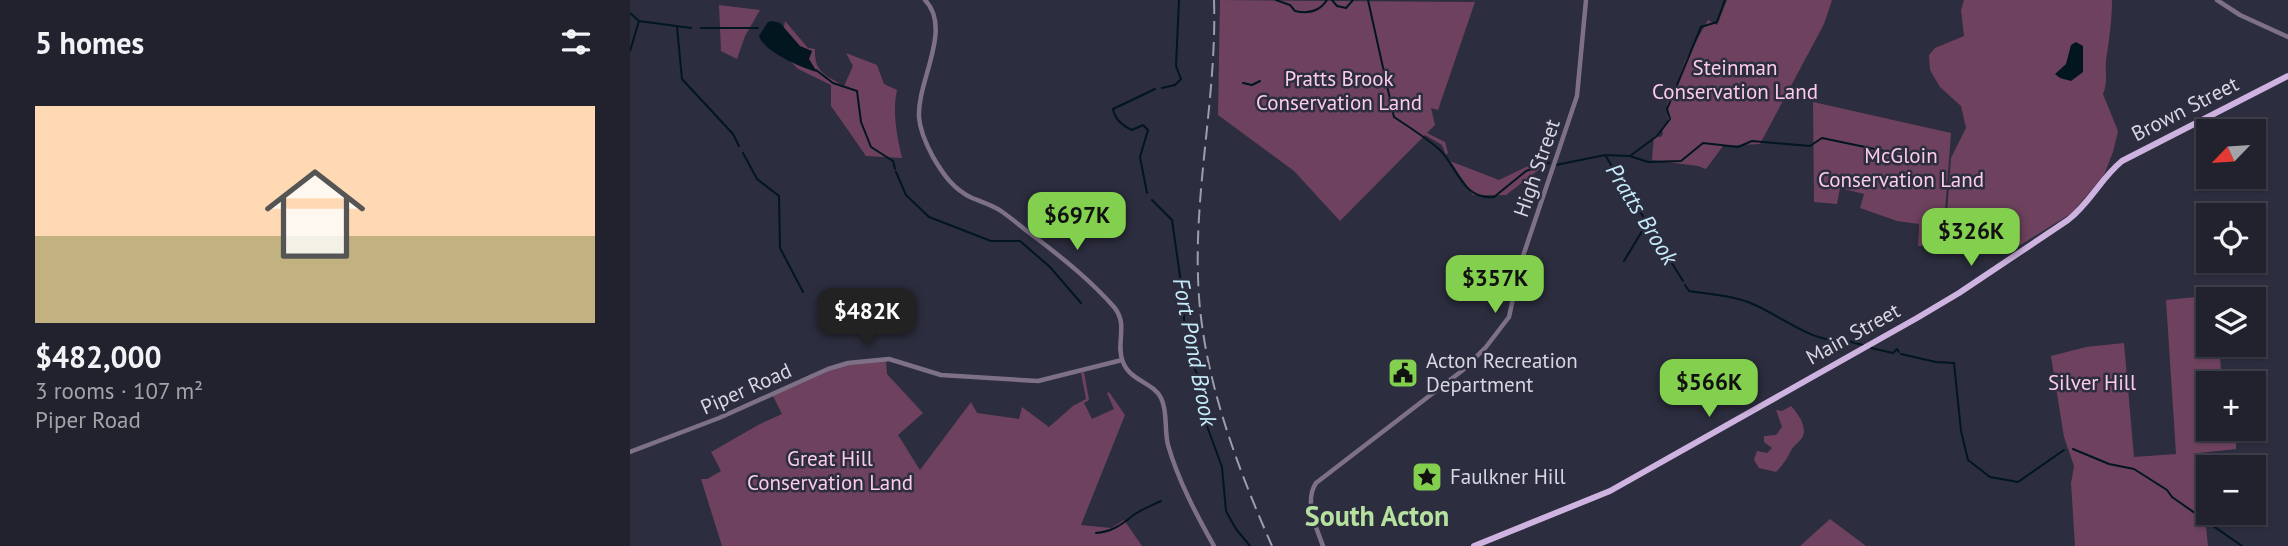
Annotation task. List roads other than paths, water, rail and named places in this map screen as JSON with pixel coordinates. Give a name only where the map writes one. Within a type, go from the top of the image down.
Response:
[{"type":"main road","name":"Brown Street","points":[[1949,299],[2075,214],[2107,174],[2122,161],[2288,76]]},
{"type":"main road","name":"Main Street","points":[[1474,546],[1610,491],[1949,299]]},
{"type":"street","points":[[925,0],[934,11],[937,27],[919,117],[932,155],[947,179],[958,190],[1008,216],[1077,269],[1113,307],[1122,324],[1122,360],[1134,377],[1154,390],[1162,399],[1171,455],[1214,546]]},
{"type":"street","name":"High Street","points":[[1323,546],[1311,502],[1311,493],[1316,482],[1463,370],[1486,347],[1509,317],[1521,261],[1577,96],[1586,0]]},
{"type":"street","points":[[2217,0],[2241,15],[2288,37]]},
{"type":"street","name":"Piper Road","points":[[630,452],[694,429],[828,369],[846,364],[889,359],[941,375],[1036,381],[1122,360]]},
{"type":"water","points":[[768,22],[780,23],[800,46],[812,51],[809,59],[817,72],[784,58],[762,42],[759,36]]},
{"type":"water","points":[[2076,42],[2083,46],[2083,72],[2071,81],[2060,78],[2055,74],[2066,64],[2071,45]]},
{"type":"waterway","name":"Fort Pond Brook","points":[[1162,88],[1175,85],[1181,79],[1176,66],[1179,0]]},
{"type":"waterway","name":"Pratts Brook","points":[[1276,0],[1290,5],[1295,11],[1304,12],[1317,9],[1327,0]]},
{"type":"waterway","name":"Pratts Brook","points":[[1332,0],[1337,6],[1346,8],[1353,0]]},
{"type":"waterway","name":"Pratts Brook","points":[[1368,0],[1394,117],[1439,149],[1468,188],[1483,197],[1494,197],[1526,171],[1549,163]]},
{"type":"waterway","points":[[1605,155],[1630,156],[1657,136],[1670,119],[1667,109],[1701,27],[1717,22],[1725,0]]},
{"type":"waterway","points":[[630,13],[639,21],[630,51]]},
{"type":"waterway","points":[[639,21],[691,28]]},
{"type":"waterway","points":[[677,27],[682,79],[733,134],[739,146]]},
{"type":"waterway","points":[[701,28],[758,28]]},
{"type":"waterway","points":[[816,70],[833,83],[857,91],[861,122],[871,147],[893,161],[895,169]]},
{"type":"waterway","points":[[1243,83],[1252,85],[1260,81]]},
{"type":"waterway","name":"Fort Pond Brook","points":[[1147,193],[1140,157],[1148,130],[1143,125],[1132,130],[1126,127],[1113,109],[1155,89]]},
{"type":"waterway","points":[[1630,156],[1648,162],[1681,161],[1703,143],[1738,147],[1752,141],[1810,146],[1822,138],[1932,161]]},
{"type":"waterway","points":[[743,153],[757,179],[779,196],[780,248],[803,292]]},
{"type":"waterway","name":"Pratts Brook","points":[[1556,165],[1605,155],[1683,281]]},
{"type":"waterway","points":[[896,172],[906,195],[929,217],[991,241],[1020,241],[1050,267],[1081,303]]},
{"type":"waterway","name":"Fort Pond Brook","points":[[1152,200],[1172,220],[1184,320],[1195,344],[1195,370],[1201,381],[1200,400],[1203,415],[1222,467],[1226,511],[1250,546]]},
{"type":"waterway","points":[[1624,261],[1647,223]]},
{"type":"waterway","name":"Pratts Brook","points":[[1685,285],[1689,291],[1727,296],[1760,307],[1818,337],[1844,341]]},
{"type":"waterway","name":"Pratts Brook","points":[[1847,341],[1863,345]]},
{"type":"waterway","name":"Pratts Brook","points":[[1871,348],[1893,353],[1897,349],[1899,352]]},
{"type":"waterway","name":"Pratts Brook","points":[[1901,354],[1954,363],[1961,431],[1968,460],[1990,477],[2018,482],[2064,450]]},
{"type":"waterway","name":"Pratts Brook","points":[[2073,449],[2109,464],[2134,469],[2242,546]]},
{"type":"waterway","points":[[1096,533],[1115,528],[1138,512],[1161,501]]},
{"type":"railway","points":[[1214,0],[1212,69],[1198,242],[1200,311],[1205,346],[1222,414],[1245,481],[1272,546]]},
{"type":"place","name":"Acton Recreation Department","points":[[1403,373]]},
{"type":"place","name":"Faulkner Hill","points":[[1427,477]]},
{"type":"district","name":"South Acton","points":[[1377,516]]},
{"type":"park label","name":"Steinman Conservation Land","points":[[1735,80]]},
{"type":"park label","name":"Pratts Brook Conservation Land","points":[[1339,91]]},
{"type":"park label","name":"McGloin Conservation Land","points":[[1901,168]]},
{"type":"park label","name":"Silver Hill","points":[[2092,383]]},
{"type":"park label","name":"Great Hill Conservation Land","points":[[830,471]]}]
